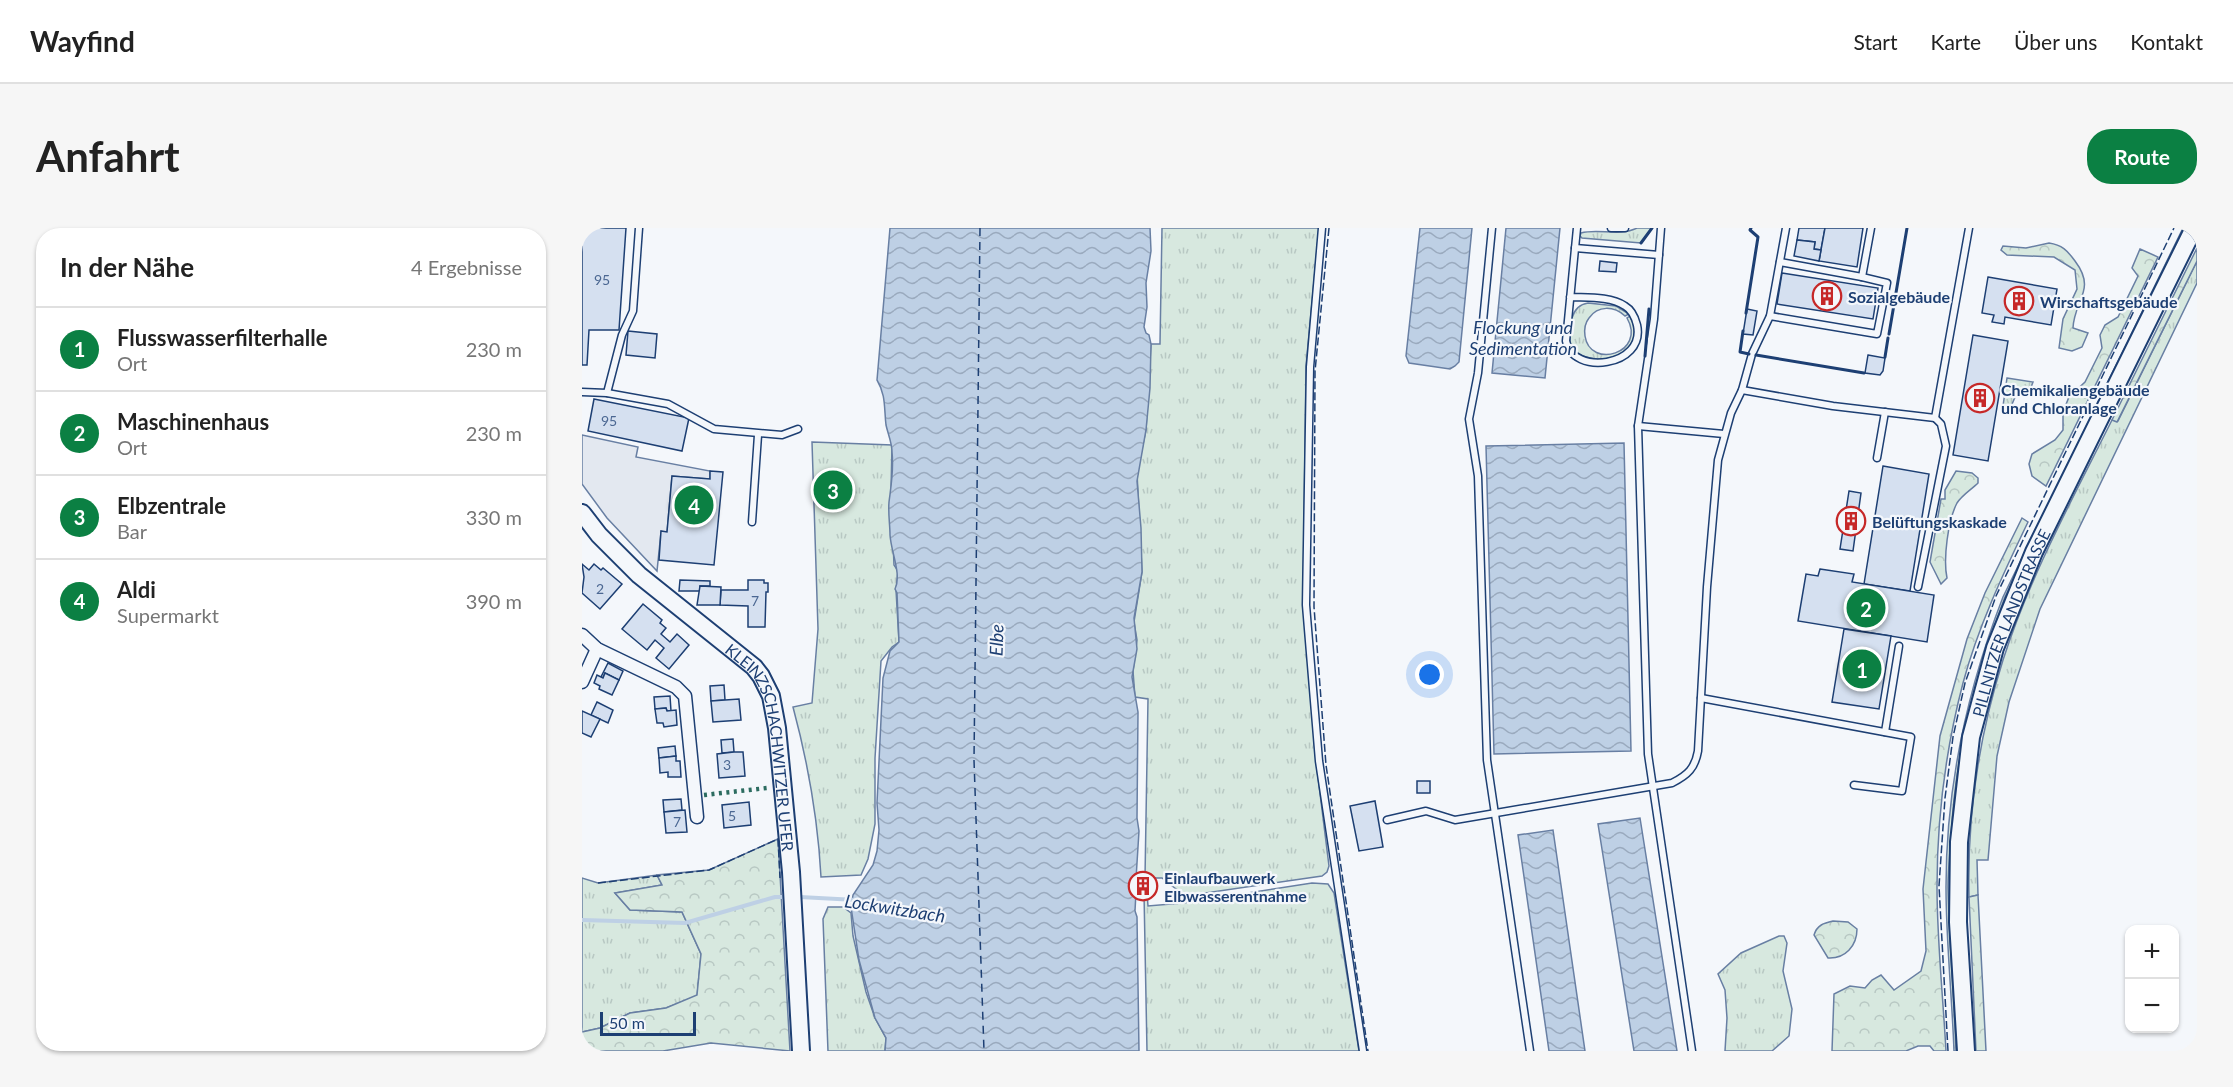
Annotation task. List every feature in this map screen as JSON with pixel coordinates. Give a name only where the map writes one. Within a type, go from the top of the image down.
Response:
[{"type":"main road","name":"PILLNITZER LANDSTRASSE","points":[[1966,1051],[1958,922],[1959,842],[1971,737],[1995,648],[2034,552],[2194,228]]},
{"type":"main road","name":"KLEINZSCHACHWITZER UFER","points":[[582,513],[599,535],[631,568],[666,599],[746,661],[766,685],[771,696],[777,728],[791,881],[801,1051]]},
{"type":"street","points":[[582,635],[597,649],[676,687],[685,696],[697,817]]},
{"type":"street","points":[[582,682],[597,649]]},
{"type":"lane","points":[[607,393],[621,335],[633,310],[639,228]]},
{"type":"lane","points":[[1322,228],[1310,367],[1306,605],[1319,761],[1363,1051]]},
{"type":"lane","points":[[1492,228],[1478,373],[1469,419],[1478,476],[1487,760],[1530,1051]]},
{"type":"lane","points":[[1570,297],[1612,301],[1626,306],[1635,317],[1639,334],[1633,348],[1621,359],[1609,362],[1582,360],[1573,356],[1567,349],[1566,340],[1576,228]]},
{"type":"lane","points":[[1611,228],[1625,228]]},
{"type":"lane","points":[[1661,228],[1654,319],[1638,426],[1648,754],[1692,1051]]},
{"type":"lane","points":[[1387,820],[1426,811],[1455,820],[1494,815],[1672,783],[1684,777],[1695,766],[1698,751],[1707,587],[1718,460],[1724,434],[1742,390],[1752,354],[1770,316],[1786,228]]},
{"type":"lane","points":[[1862,277],[1871,228]]},
{"type":"lane","points":[[1935,417],[1969,228]]},
{"type":"lane","points":[[1575,248],[1659,255]]},
{"type":"lane","points":[[1770,316],[1877,334],[1887,283],[1780,262]]},
{"type":"lane","points":[[1742,390],[1833,406],[1935,417],[1941,424],[1946,446],[1918,587]]},
{"type":"lane","points":[[582,392],[607,393],[668,404],[714,429],[758,435],[782,435],[798,429]]},
{"type":"lane","points":[[1877,458],[1886,412]]},
{"type":"lane","points":[[1638,426],[1724,434]]},
{"type":"lane","points":[[752,522],[758,435]]},
{"type":"lane","points":[[1885,732],[1899,646]]},
{"type":"lane","points":[[1701,698],[1911,737],[1902,791],[1854,785]]},
{"type":"green space","points":[[1162,228],[1319,228],[1306,366],[1303,605],[1316,761],[1329,866],[1327,872],[1322,876],[1185,896],[1162,878],[1145,878],[1148,699],[1135,697],[1133,671],[1137,640],[1134,622],[1142,572],[1137,473],[1146,430],[1151,344],[1160,344]]},
{"type":"green space","points":[[1637,228],[1652,228],[1641,243],[1580,236],[1581,233],[1588,232],[1623,232]]},
{"type":"green space","points":[[2183,228],[2186,228],[2005,597],[1984,656],[1968,715],[1953,804],[1948,887],[1956,1051],[1954,1051],[1947,928],[1947,849],[1961,739],[1979,667],[2003,597]]},
{"type":"green space","points":[[2049,243],[2061,247],[2069,254],[2081,271],[2084,280],[2083,295],[2074,318],[2073,328],[2088,333],[2082,347],[2072,351],[2059,348],[2063,319],[2077,289],[2075,270],[2054,257],[2007,255],[2001,250],[2003,246],[2026,248]]},
{"type":"green space","points":[[2197,248],[2197,261],[2117,422],[2112,420]]},
{"type":"green space","points":[[2140,249],[2158,257],[2046,486],[2032,476],[2029,464],[2032,454],[2055,440],[2063,430],[2063,412],[2069,397],[2085,382],[2102,348],[2100,335],[2105,325],[2118,317],[2138,276],[2132,268]]},
{"type":"green space","points":[[2197,261],[2197,283],[2040,609],[2009,702],[1997,756],[1988,860],[1977,860],[1978,895],[1969,897],[1970,837],[1981,747],[2003,660],[2014,629],[2067,508],[2112,420],[2118,421]]},
{"type":"green space","points":[[1588,303],[1616,306],[1629,314],[1625,316],[1616,310],[1606,308],[1593,314],[1585,329],[1589,346],[1596,352],[1606,354],[1615,353],[1624,348],[1630,340],[1631,330],[1627,318],[1630,316],[1634,330],[1632,342],[1626,351],[1603,359],[1579,354],[1570,347],[1570,326],[1574,314],[1581,305]]},
{"type":"green space","points":[[2007,378],[2033,382],[2031,387],[2018,390],[2010,409],[2003,406]]},
{"type":"green space","points":[[812,442],[892,445],[891,492],[894,565],[898,571],[896,590],[899,642],[881,661],[875,758],[875,824],[868,859],[861,875],[821,877],[812,792],[793,707],[812,703],[818,629]]},
{"type":"green space","points":[[1956,471],[1972,473],[1978,478],[1978,483],[1959,500],[1954,510],[1946,550],[1947,578],[1941,584],[1930,562],[1941,499],[1945,499],[1945,490]]},
{"type":"green space","points":[[2022,518],[2028,522],[1992,601],[1969,662],[1957,708],[1944,784],[1937,887],[1946,1051],[1934,1051],[1930,1046],[1918,1046],[1906,1051],[1832,1051],[1834,994],[1850,986],[1865,988],[1881,975],[1894,990],[1921,971],[1926,951],[1923,889],[1940,736],[1967,639],[1985,593]]},
{"type":"green space","points":[[778,839],[790,1051],[711,1043],[663,1051],[582,1051],[582,1032],[600,1028],[630,1013],[666,1008],[697,995],[701,954],[682,912],[630,910],[615,893],[662,885],[657,875],[709,870]]},
{"type":"green space","points":[[657,875],[662,885],[615,893],[630,910],[682,912],[701,954],[697,996],[666,1008],[630,1013],[600,1028],[582,1032],[582,878],[598,883]]},
{"type":"green space","points":[[1312,883],[1328,884],[1334,893],[1359,1051],[1147,1051],[1144,893],[1147,893],[1148,906],[1183,903]]},
{"type":"green space","points":[[1978,895],[1986,1051],[1976,1051],[1969,897]]},
{"type":"green space","points":[[828,907],[843,907],[851,913],[853,936],[866,992],[875,1018],[886,1038],[885,1051],[828,1051],[823,919]]},
{"type":"green space","points":[[1833,921],[1848,922],[1857,929],[1855,941],[1845,954],[1828,958],[1814,935],[1821,925]]},
{"type":"green space","points":[[1779,936],[1784,936],[1787,943],[1783,971],[1792,1009],[1789,1036],[1772,1051],[1725,1051],[1727,1018],[1725,990],[1718,974],[1741,953]]},
{"type":"shaded area","points":[[582,435],[638,447],[636,457],[710,471],[710,479],[672,476],[667,532],[661,532],[657,571],[607,518],[582,484]]},
{"type":"water","name":"Elbe","points":[[890,228],[1150,228],[1151,251],[1146,283],[1147,307],[1144,327],[1151,344],[1150,388],[1146,430],[1137,481],[1142,572],[1134,618],[1137,649],[1132,677],[1138,712],[1137,818],[1139,831],[1136,879],[1140,881],[1140,885],[1136,886],[1139,887],[1139,891],[1136,892],[1135,911],[1137,917],[1139,1051],[885,1051],[886,1038],[875,1018],[859,960],[851,907],[853,895],[873,865],[877,851],[883,678],[890,651],[899,642],[895,589],[897,577],[889,515],[892,449],[886,425],[883,396],[877,380]]},
{"type":"water","name":"Flockung und Sedimentation","points":[[1420,228],[1472,228],[1459,362],[1450,369],[1409,363],[1406,356]]},
{"type":"water","name":"Flockung und Sedimentation","points":[[1506,228],[1560,228],[1545,378],[1492,373]]},
{"type":"water","points":[[1624,443],[1631,751],[1494,754],[1486,446]]},
{"type":"water","points":[[1640,818],[1677,1051],[1634,1051],[1598,824]]},
{"type":"water","points":[[1553,830],[1585,1051],[1549,1051],[1518,835]]},
{"type":"building","points":[[582,228],[626,228],[619,330],[589,330],[587,365],[582,365]]},
{"type":"building","points":[[1799,228],[1825,228],[1821,250],[1814,249],[1815,242],[1797,240]]},
{"type":"building","points":[[1825,228],[1863,228],[1857,267],[1819,261]]},
{"type":"building","points":[[1797,240],[1815,242],[1814,249],[1821,250],[1819,261],[1794,256]]},
{"type":"building","points":[[1600,261],[1617,263],[1616,272],[1599,271]]},
{"type":"building","name":"Sozialgebäude","points":[[1782,273],[1878,288],[1873,319],[1777,304]]},
{"type":"building","name":"Wirschaftsgebäude","points":[[1988,277],[2057,289],[2051,325],[2005,317],[2004,324],[1992,322],[1994,315],[1982,313]]},
{"type":"building","points":[[1747,309],[1757,311],[1753,335],[1743,334]]},
{"type":"building","points":[[628,331],[657,334],[655,358],[626,355]]},
{"type":"building","name":"Chemikaliengebäude und Chloranlage","points":[[1973,335],[2008,341],[1988,461],[1953,455]]},
{"type":"building","points":[[1868,355],[1885,358],[1880,375],[1865,373]]},
{"type":"building","points":[[594,399],[689,418],[682,451],[588,431]]},
{"type":"building","points":[[1883,466],[1929,474],[1910,591],[1864,584]]},
{"type":"building","points":[[710,471],[723,472],[714,565],[659,560],[661,531],[667,532],[672,476],[710,479]]},
{"type":"building","name":"Belüftungskaskade","points":[[1849,491],[1861,493],[1853,551],[1840,549]]},
{"type":"building","points":[[582,564],[589,570],[594,564],[601,570],[603,568],[622,584],[600,609],[582,593],[584,577]]},
{"type":"building","points":[[1820,569],[1854,574],[1852,582],[1934,595],[1927,642],[1798,621],[1806,574],[1818,576]]},
{"type":"building","points":[[680,580],[710,581],[710,586],[700,586],[700,591],[679,591]]},
{"type":"building","points":[[748,580],[764,580],[764,583],[768,583],[765,627],[748,627],[748,606],[720,605],[721,590],[748,590]]},
{"type":"building","points":[[700,586],[721,587],[720,605],[697,605]]},
{"type":"building","points":[[643,604],[662,620],[660,623],[666,628],[661,634],[670,642],[677,634],[689,645],[669,669],[656,658],[664,648],[655,640],[647,650],[622,629]]},
{"type":"building","points":[[1844,629],[1891,636],[1879,709],[1832,702]]},
{"type":"building","points":[[608,663],[623,671],[619,680],[605,673],[603,678],[601,677]]},
{"type":"building","points":[[605,673],[619,680],[612,695],[599,689],[600,686],[594,683],[597,675],[603,678]]},
{"type":"building","points":[[724,685],[725,700],[711,701],[710,686]]},
{"type":"building","points":[[670,696],[671,711],[667,711],[666,708],[655,709],[654,697]]},
{"type":"building","points":[[739,699],[741,720],[713,722],[711,701]]},
{"type":"building","points":[[597,702],[613,710],[608,723],[591,715]]},
{"type":"building","points":[[666,708],[667,711],[676,710],[677,725],[664,727],[663,723],[657,723],[655,709]]},
{"type":"building","points":[[582,711],[600,719],[591,737],[582,733]]},
{"type":"building","points":[[733,739],[734,752],[722,753],[721,740]]},
{"type":"building","points":[[675,746],[676,756],[659,758],[658,748]]},
{"type":"building","points":[[743,752],[745,776],[719,778],[717,754]]},
{"type":"building","points":[[676,756],[676,761],[680,761],[681,777],[668,777],[668,772],[660,773],[659,758]]},
{"type":"building","points":[[1417,781],[1430,781],[1430,793],[1417,793]]},
{"type":"building","points":[[681,799],[682,810],[664,812],[663,800]]},
{"type":"building","points":[[1375,801],[1383,847],[1359,851],[1350,806]]},
{"type":"building","points":[[749,802],[751,825],[724,828],[722,805]]},
{"type":"building","points":[[685,810],[687,832],[666,833],[664,812]]},
{"type":"building","name":"Einlaufbauwerk Elbwasserentnahme","points":[[1140,882],[1147,882],[1146,891],[1140,891]]},
{"type":"waterway","name":"Lockwitzbach","points":[[582,920],[685,923],[775,897],[783,897]]},
{"type":"waterway","name":"Lockwitzbach","points":[[800,897],[856,900]]},
{"type":"ferry route","points":[[980,228],[974,760],[984,1051]]},
{"type":"hedge","points":[[704,795],[767,788]]},
{"type":"fence","points":[[1329,228],[1315,371],[1314,607],[1326,765],[1368,1051]]},
{"type":"fence","points":[[1948,1051],[1939,886],[1945,798],[1953,737],[1965,683],[1996,596],[2174,228]]},
{"type":"fence","points":[[598,883],[709,870],[778,839],[780,878]]},
{"type":"wall","points":[[1641,243],[1652,228]]},
{"type":"wall","points":[[1746,313],[1758,237],[1750,230],[1751,228]]},
{"type":"wall","points":[[1889,334],[1907,228]]},
{"type":"wall","points":[[1645,356],[1649,309]]},
{"type":"wall","points":[[1743,331],[1740,352],[1749,354]]},
{"type":"wall","points":[[1885,357],[1888,338]]},
{"type":"wall","points":[[1756,355],[1864,373]]},
{"type":"place","name":"Sozialgebäude","points":[[1827,296]]},
{"type":"place","name":"Wirschaftsgebäude","points":[[2019,301]]},
{"type":"place","name":"Chemikaliengebäude und Chloranlage","points":[[1980,398]]},
{"type":"place","name":"Elbzentrale","points":[[833,490]]},
{"type":"place","name":"Aldi","points":[[694,505]]},
{"type":"place","name":"Belüftungskaskade","points":[[1851,521]]},
{"type":"place","name":"Maschinenhaus","points":[[1866,608]]},
{"type":"place","name":"Flusswasserfilterhalle","points":[[1862,669]]},
{"type":"place","name":"Einlaufbauwerk Elbwasserentnahme","points":[[1143,886]]}]
